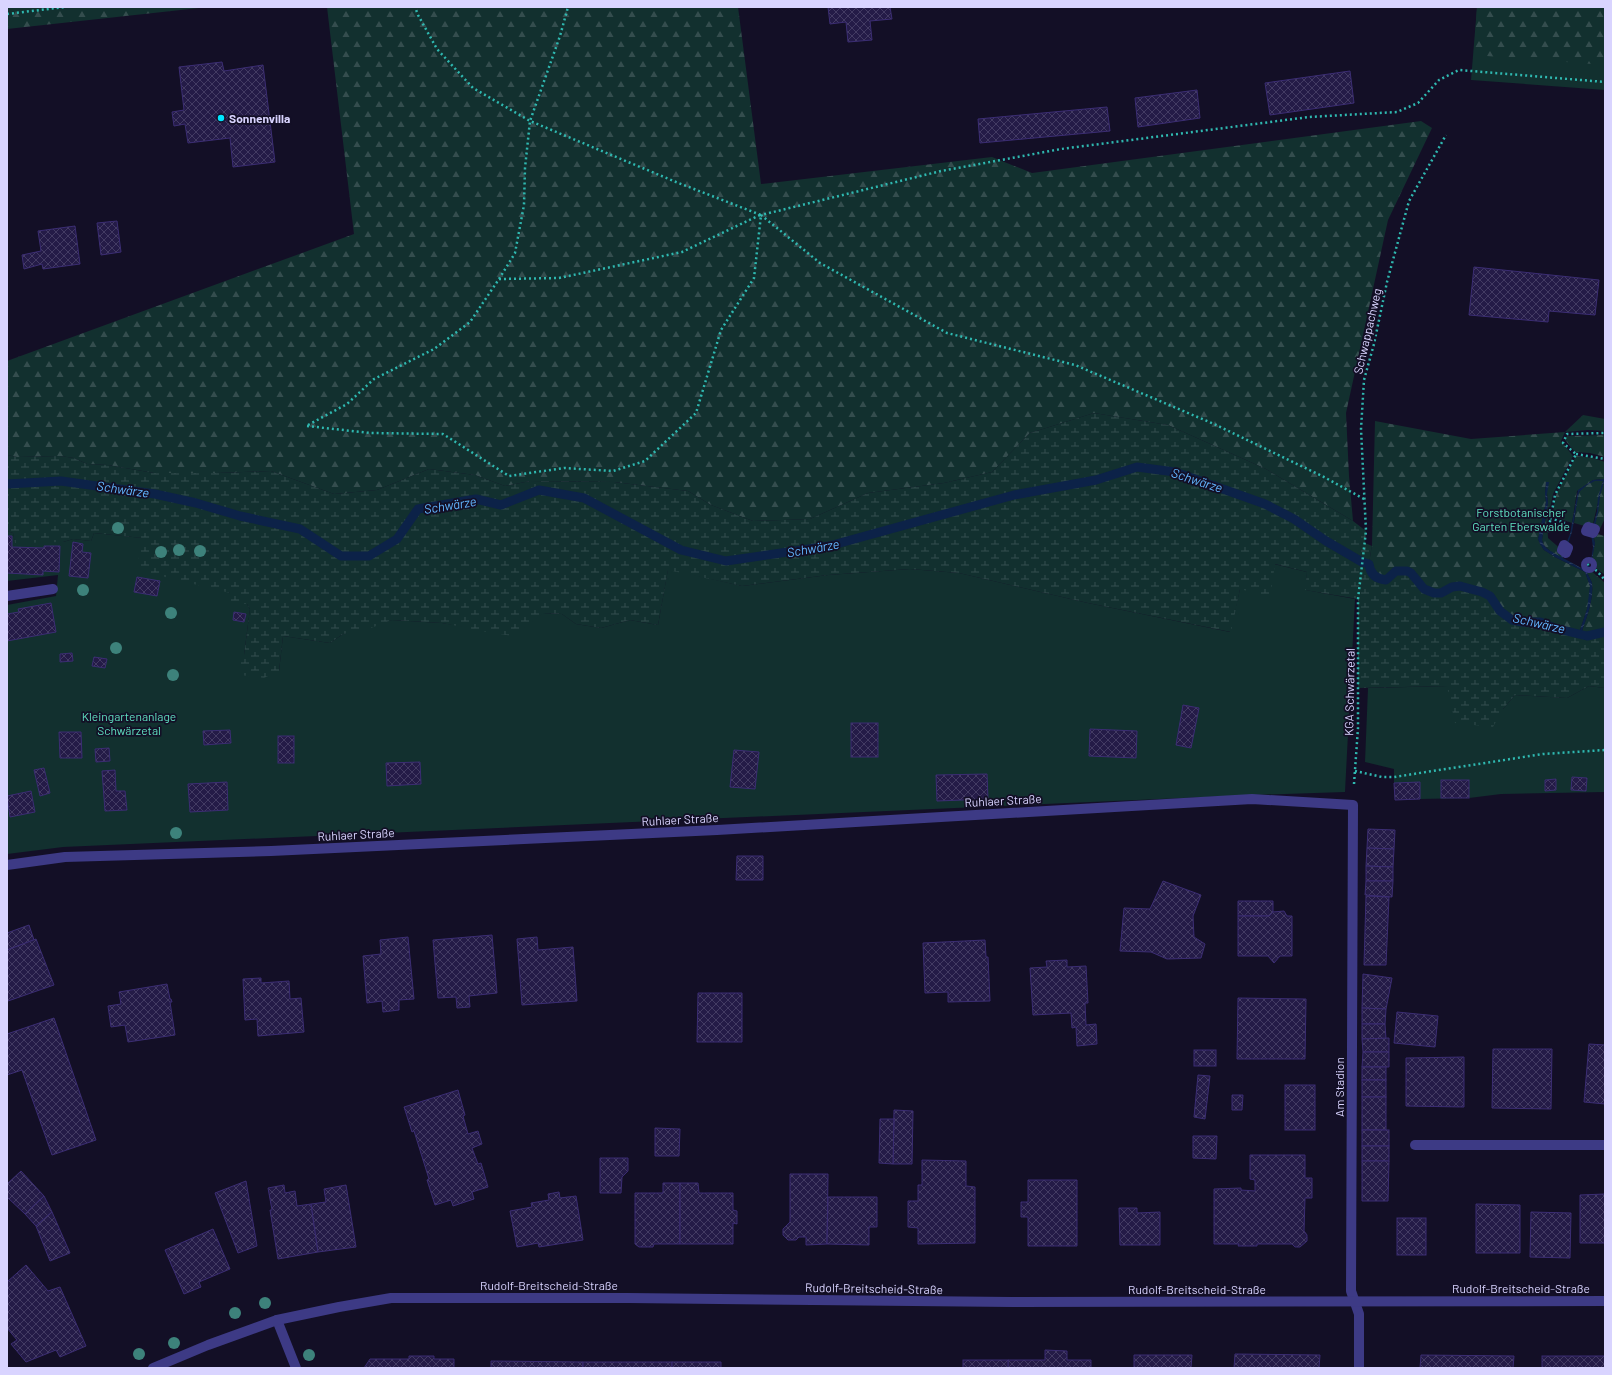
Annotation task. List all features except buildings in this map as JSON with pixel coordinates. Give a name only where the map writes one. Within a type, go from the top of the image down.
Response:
[{"type":"street","points":[[7,596],[53,589]]},
{"type":"street","name":"Ruhlaer Straße","points":[[7,865],[65,857],[270,851],[708,831],[1252,799],[1353,805]]},
{"type":"street","name":"Am Stadion","points":[[1353,805],[1351,1278],[1352,1291],[1359,1314],[1359,1368]]},
{"type":"street","points":[[1415,1145],[1605,1145]]},
{"type":"street","name":"Rudolf-Breitscheid-Straße","points":[[153,1368],[208,1345],[277,1320],[391,1298],[628,1298],[1012,1302],[1605,1301]]},
{"type":"street","points":[[277,1320],[296,1368]]},
{"type":"path","points":[[7,14],[65,7]]},
{"type":"path","points":[[415,7],[437,49],[473,88],[530,121],[668,179],[761,215],[820,263],[947,333],[1075,365],[1214,424],[1324,477],[1364,499]]},
{"type":"path","points":[[568,7],[560,36],[530,121],[525,168],[524,205],[516,246],[514,253],[499,279],[470,322],[434,349],[374,379],[347,404],[308,426],[370,433],[443,434],[509,476],[564,468],[613,471],[646,461],[696,413],[721,330],[754,278],[761,215]]},
{"type":"path","points":[[499,279],[559,278],[682,252],[761,215],[942,171],[1060,149],[1309,117],[1397,112],[1418,103],[1440,80],[1459,70],[1605,82]]},
{"type":"path","name":"Schwappachweg","points":[[1365,543],[1361,429],[1364,380],[1374,344],[1387,282],[1409,201],[1446,135]]},
{"type":"path","points":[[1605,433],[1567,434],[1563,443],[1576,454],[1605,460]]},
{"type":"path","points":[[1563,548],[1551,540],[1548,528],[1555,494],[1576,454]]},
{"type":"path","points":[[1550,518],[1570,525]]},
{"type":"path","name":"KGA Schwärzetal","points":[[1353,805],[1358,728],[1358,615],[1360,579],[1365,543]]},
{"type":"path","points":[[1589,565],[1605,580]]},
{"type":"path","points":[[1355,771],[1382,777],[1394,777],[1543,754],[1605,749]]},
{"type":"green space","points":[[7,7],[208,7],[7,29]]},
{"type":"green space","points":[[327,7],[738,7],[761,184],[992,157],[1032,173],[1421,121],[1432,128],[1388,220],[1346,413],[1353,521],[1266,469],[1168,425],[1094,413],[1030,433],[992,472],[944,483],[868,493],[810,519],[753,521],[711,505],[688,491],[614,482],[530,481],[505,486],[475,475],[429,469],[377,490],[334,494],[271,471],[154,473],[108,465],[87,464],[74,458],[60,456],[17,457],[7,455],[7,361],[354,234]]},
{"type":"green space","points":[[1477,7],[1605,7],[1605,90],[1471,80]]},
{"type":"green space","points":[[1477,7],[1605,7],[1605,65],[1474,55]]},
{"type":"green space","points":[[1094,413],[1168,425],[1266,469],[1353,521],[1366,531],[1365,543],[1372,546],[1370,568],[1379,579],[1386,580],[1401,571],[1411,575],[1425,589],[1436,593],[1460,586],[1470,587],[1490,596],[1504,615],[1513,620],[1540,623],[1587,636],[1605,632],[1605,688],[1589,686],[1567,698],[1515,695],[1503,709],[1493,727],[1455,723],[1447,686],[1358,688],[1358,599],[1305,590],[1307,572],[1275,564],[1270,597],[1240,589],[1231,632],[1088,603],[959,573],[910,569],[828,575],[742,586],[668,570],[658,625],[630,620],[601,628],[576,624],[562,614],[544,613],[514,636],[442,623],[392,620],[363,631],[343,634],[330,643],[283,636],[279,671],[264,678],[240,675],[237,658],[244,655],[250,609],[247,604],[230,604],[230,593],[137,570],[142,538],[94,533],[91,541],[73,539],[63,542],[15,543],[13,533],[7,531],[7,455],[17,457],[60,456],[74,458],[87,464],[108,465],[154,473],[271,471],[334,494],[377,490],[429,469],[475,475],[505,486],[530,481],[614,482],[688,491],[711,505],[753,521],[810,519],[868,493],[944,483],[992,472],[1030,433]]},
{"type":"green space","points":[[1583,415],[1605,419],[1605,431],[1588,430],[1565,432]]},
{"type":"green space","name":"Forstbotanischer Garten Eberswalde","points":[[1375,421],[1471,439],[1565,432],[1561,441],[1573,456],[1553,494],[1547,524],[1548,538],[1563,551],[1561,558],[1547,548],[1542,540],[1548,503],[1546,482],[1546,502],[1538,539],[1544,550],[1585,572],[1590,586],[1589,603],[1579,633],[1541,623],[1512,620],[1503,613],[1490,597],[1482,592],[1465,586],[1456,586],[1441,593],[1434,593],[1424,587],[1412,574],[1407,571],[1397,571],[1385,580],[1379,578],[1372,572],[1370,567],[1370,557],[1372,546]]},
{"type":"green space","points":[[1605,435],[1605,457],[1590,453],[1575,452],[1565,440],[1567,436]]},
{"type":"green space","points":[[1576,456],[1593,458],[1605,462],[1605,479],[1593,480],[1577,491],[1572,523],[1552,516],[1556,495]]},
{"type":"green space","points":[[1594,481],[1603,481],[1592,528],[1574,523],[1579,492],[1584,486]]},
{"type":"green space","points":[[1605,481],[1605,518],[1600,529],[1595,525],[1600,496]]},
{"type":"green space","name":"Kleingartenanlage Schwärzetal","points":[[7,531],[13,533],[15,542],[63,542],[73,539],[91,541],[94,533],[143,538],[247,604],[250,609],[244,655],[279,671],[283,636],[330,643],[343,634],[392,620],[442,623],[514,635],[543,613],[562,614],[576,624],[601,628],[630,620],[658,625],[668,569],[742,586],[828,575],[910,569],[959,573],[1088,603],[1230,632],[1240,589],[1274,564],[1307,572],[1306,590],[1355,599],[1345,792],[63,847],[7,854],[7,605],[56,596],[58,575],[7,581]]},
{"type":"green space","points":[[1593,533],[1605,536],[1605,575],[1591,564],[1595,543]]},
{"type":"green space","points":[[1588,568],[1605,583],[1605,632],[1592,636],[1581,634],[1592,596],[1592,583],[1587,572]]},
{"type":"green space","points":[[1447,686],[1503,709],[1515,695],[1567,698],[1589,686],[1605,688],[1605,792],[1501,794],[1469,798],[1420,799],[1394,783],[1394,769],[1365,762],[1368,688]]},
{"type":"water","points":[[1605,479],[1600,496],[1593,535],[1595,543],[1592,560],[1587,572],[1592,583],[1592,596],[1581,634],[1579,633],[1587,609],[1590,586],[1585,572],[1544,550],[1538,539],[1546,502],[1546,482],[1549,482],[1547,494],[1548,503],[1542,540],[1547,548],[1561,557],[1570,534],[1578,490],[1593,480]],"holes":[[[1595,481],[1603,481],[1598,497],[1597,511],[1591,534],[1593,547],[1591,561],[1585,570],[1563,558],[1572,532],[1579,492],[1587,485]]]},
{"type":"waterway","name":"Schwärze","points":[[7,484],[61,481],[155,494],[196,503],[240,516],[300,529],[341,556],[369,556],[397,539],[418,509],[476,499],[501,505],[539,490],[584,498],[681,550],[726,561],[829,546],[1014,495],[1096,480],[1137,467],[1175,472],[1265,504],[1294,519],[1326,541],[1362,562],[1369,564],[1372,573],[1379,578],[1386,580],[1396,571],[1407,571],[1411,573],[1424,589],[1434,593],[1441,593],[1452,587],[1460,586],[1482,592],[1490,596],[1500,611],[1512,620],[1522,622],[1540,622],[1554,628],[1587,636],[1605,632]]},
{"type":"place","name":"Sonnenvilla","points":[[221,118]]}]
